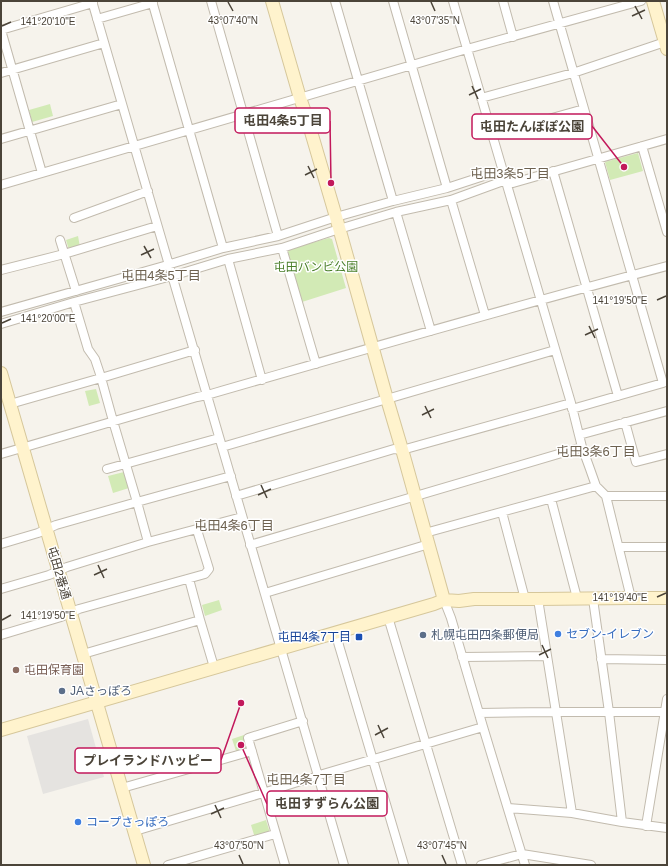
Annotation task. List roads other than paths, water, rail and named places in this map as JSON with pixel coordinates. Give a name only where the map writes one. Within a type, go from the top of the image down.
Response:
[{"type":"street","points":[[211,1],[278,236]]},
{"type":"street","points":[[272,1],[338,223],[444,600],[451,618],[525,865]]},
{"type":"street","points":[[335,1],[393,201]]},
{"type":"street","points":[[393,1],[447,188]]},
{"type":"street","points":[[453,1],[572,406],[582,447],[596,486],[606,496],[631,598]]},
{"type":"street","points":[[503,1],[513,37]]},
{"type":"street","points":[[236,496],[394,449],[402,450],[572,406],[618,396],[663,383],[552,1]]},
{"type":"street","points":[[1,185],[467,49],[641,1]]},
{"type":"street","points":[[481,98],[666,45],[664,29],[653,1]]},
{"type":"street","points":[[42,172],[1,30],[93,2],[344,865]]},
{"type":"street","points":[[98,19],[153,2],[223,248]]},
{"type":"street","points":[[1,73],[104,43]]},
{"type":"street","points":[[1,139],[122,104]]},
{"type":"street","points":[[492,135],[584,110]]},
{"type":"street","points":[[1,324],[228,259],[282,248],[393,201],[447,188],[496,172],[506,180],[513,183],[667,139]]},
{"type":"street","points":[[642,146],[667,232]]},
{"type":"street","points":[[553,171],[618,396]]},
{"type":"street","points":[[1,312],[223,248],[451,200],[506,180]]},
{"type":"street","points":[[74,218],[148,191]]},
{"type":"street","points":[[451,200],[485,315]]},
{"type":"street","points":[[396,212],[431,331]]},
{"type":"street","points":[[1,270],[64,254],[158,226]]},
{"type":"street","points":[[60,240],[76,291]]},
{"type":"street","points":[[282,248],[316,364]]},
{"type":"street","points":[[228,259],[262,380]]},
{"type":"street","points":[[1,454],[485,315],[667,266]]},
{"type":"street","points":[[74,302],[88,349],[95,359],[101,378],[148,542]]},
{"type":"street","points":[[10,404],[194,350]]},
{"type":"street","points":[[222,447],[555,350]]},
{"type":"street","name":"屯田2番通","points":[[1,373],[144,865]]},
{"type":"street","points":[[579,435],[667,411]]},
{"type":"street","points":[[625,422],[636,462],[667,454]]},
{"type":"street","points":[[107,469],[219,438]]},
{"type":"street","points":[[250,545],[582,447]]},
{"type":"street","points":[[1,544],[46,530],[56,525],[230,476]]},
{"type":"street","points":[[265,593],[502,512],[596,486]]},
{"type":"street","points":[[606,496],[667,496]]},
{"type":"street","points":[[551,499],[577,598]]},
{"type":"street","points":[[502,512],[525,599]]},
{"type":"street","points":[[1,589],[49,575],[67,567],[148,542],[242,517]]},
{"type":"street","points":[[1,635],[61,617],[80,609],[204,574],[209,569],[197,530]]},
{"type":"street","points":[[619,547],[667,547]]},
{"type":"street","points":[[189,578],[214,667]]},
{"type":"street","points":[[1,730],[444,600],[667,598]]},
{"type":"street","points":[[538,599],[572,813]]},
{"type":"street","points":[[593,599],[600,659],[609,712],[622,822]]},
{"type":"street","points":[[388,617],[462,865]]},
{"type":"street","points":[[83,654],[200,620]]},
{"type":"street","points":[[335,632],[404,865]]},
{"type":"street","points":[[462,657],[547,656]]},
{"type":"street","points":[[600,659],[667,660]]},
{"type":"street","points":[[646,826],[667,699]]},
{"type":"street","points":[[479,713],[666,712]]},
{"type":"street","points":[[285,865],[248,738],[303,721]]},
{"type":"street","points":[[134,831],[483,727]]},
{"type":"street","points":[[122,788],[252,751]]},
{"type":"street","points":[[508,808],[572,813],[646,826],[667,828]]},
{"type":"street","points":[[168,865],[275,834]]},
{"type":"street","points":[[481,865],[522,854],[587,865]]},
{"type":"place","name":"屯田たんぽぽ公園","points":[[624,167]]},
{"type":"place","name":"屯田4条5丁目","points":[[331,183]]},
{"type":"place","name":"セブン-イレブン","points":[[558,634]]},
{"type":"place","name":"札幌屯田四条郵便局","points":[[423,635]]},
{"type":"place","name":"屯田4条7丁目","points":[[359,637]]},
{"type":"place","name":"屯田保育園","points":[[16,670]]},
{"type":"place","name":"JAさっぽろ","points":[[62,691]]},
{"type":"place","name":"プレイランドハッピー","points":[[241,703]]},
{"type":"place","name":"屯田すずらん公園","points":[[241,745]]},
{"type":"place","name":"コープさっぽろ","points":[[78,822]]},
{"type":"district","name":"屯田3条5丁目","points":[[510,173]]},
{"type":"district","name":"屯田4条5丁目","points":[[161,275]]},
{"type":"district","name":"屯田3条6丁目","points":[[596,451]]},
{"type":"district","name":"屯田4条6丁目","points":[[234,525]]},
{"type":"district","name":"屯田4条7丁目","points":[[306,779]]},
{"type":"park label","name":"屯田バンビ公園","points":[[316,267]]}]
